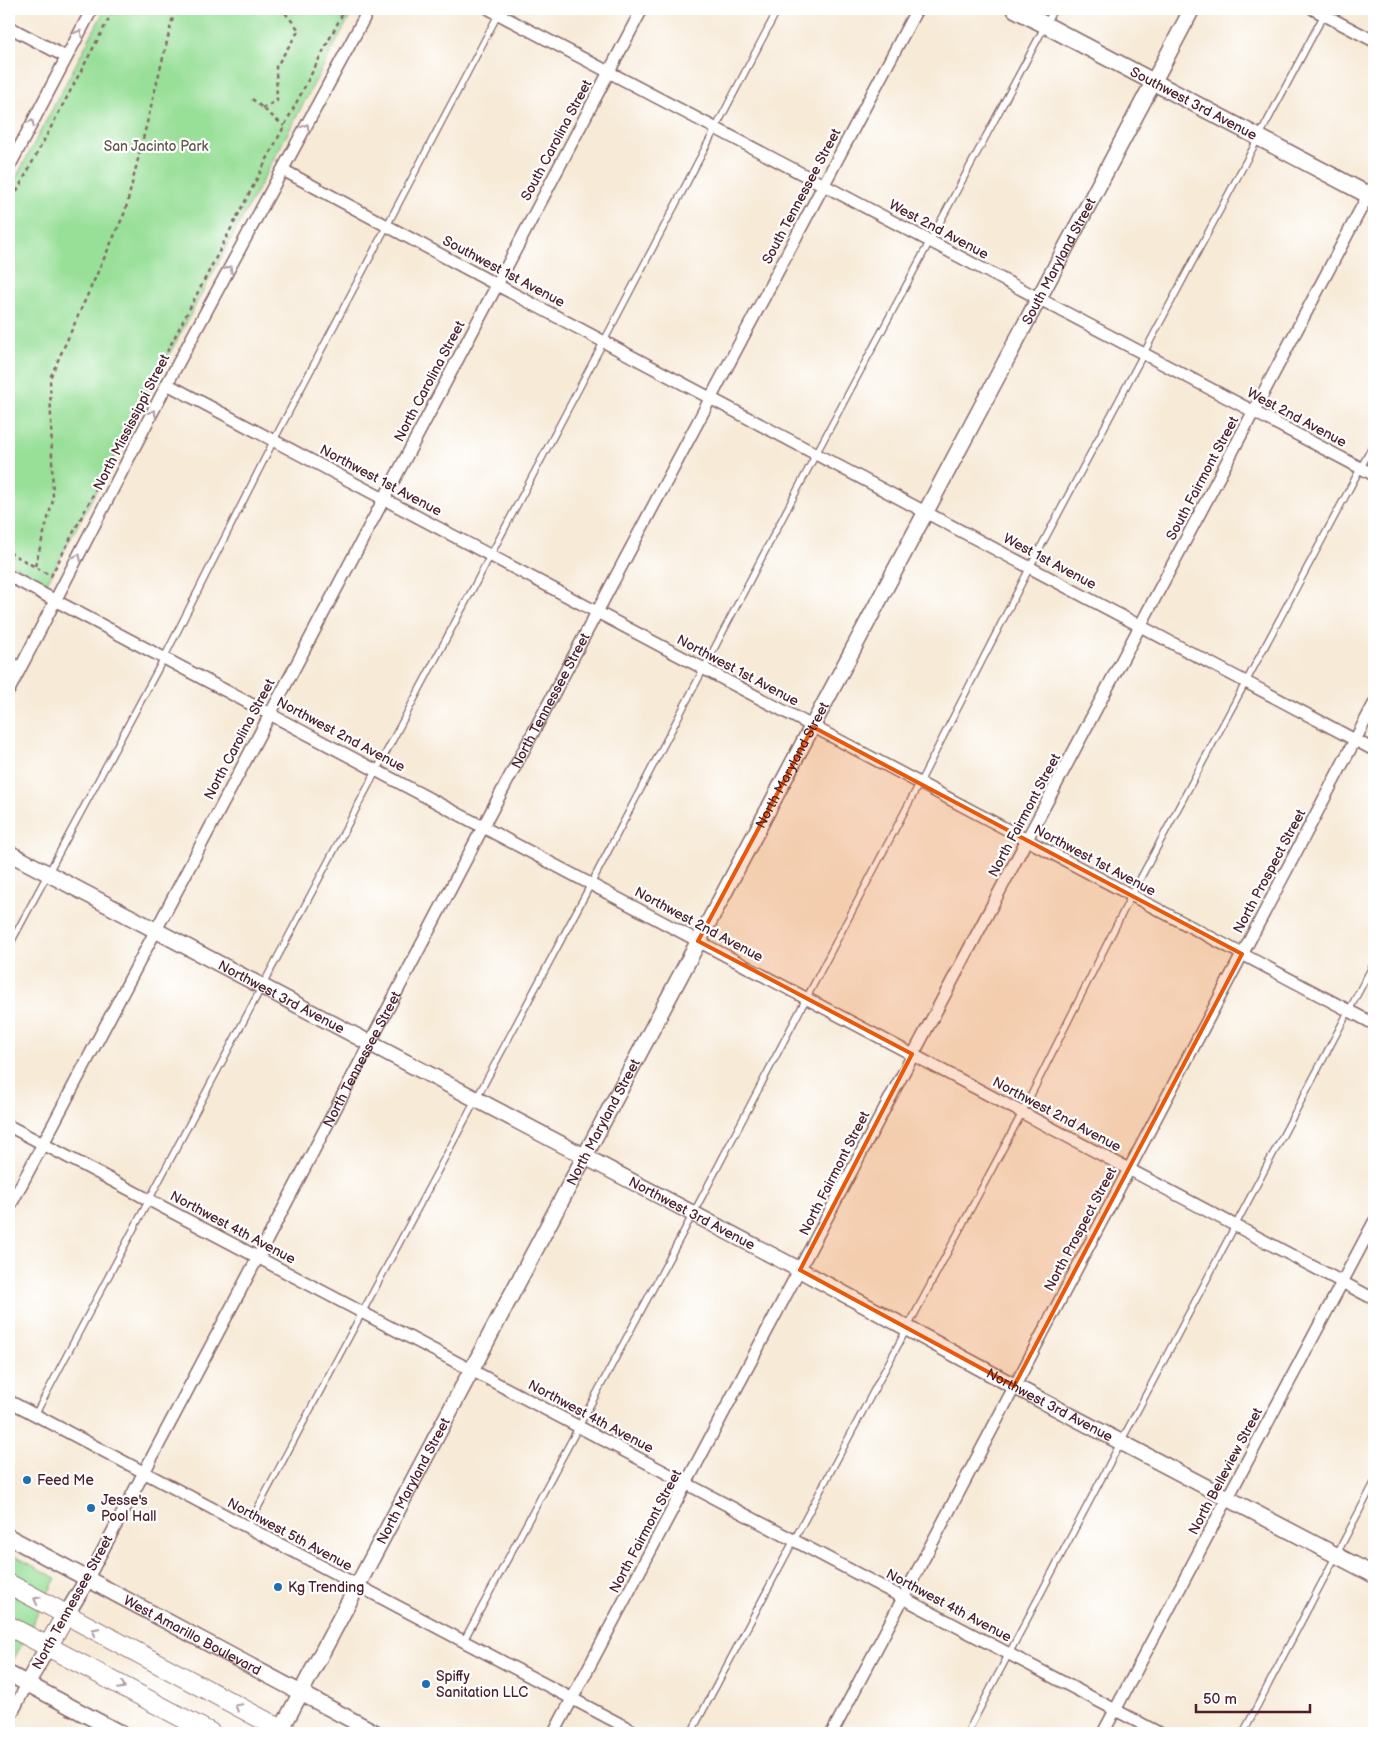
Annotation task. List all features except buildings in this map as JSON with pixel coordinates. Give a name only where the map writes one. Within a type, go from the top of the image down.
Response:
[{"type":"highway","points":[[9,1584],[283,1732]]},
{"type":"highway","name":"North Tennessee Street","points":[[48,1646],[66,1615]]},
{"type":"highway","points":[[9,1626],[211,1733]]},
{"type":"main road","name":"Southwest 3rd Avenue","points":[[1015,9],[1259,137],[1372,193]]},
{"type":"street","points":[[9,166],[92,9]]},
{"type":"street","name":"North Mississippi Street","points":[[9,690],[167,384],[369,9]]},
{"type":"street","name":"South Carolina Street","points":[[498,285],[642,9]]},
{"type":"street","name":"South Tennessee Street","points":[[711,398],[917,9]]},
{"type":"street","name":"South Maryland Street","points":[[925,512],[1192,9]]},
{"type":"street","points":[[1313,9],[1326,12],[1374,41]]},
{"type":"street","name":"West 2nd Avenue","points":[[496,10],[609,72],[1374,475]]},
{"type":"street","points":[[9,27],[66,57]]},
{"type":"street","name":"Southwest 1st Avenue","points":[[283,170],[711,398]]},
{"type":"street","name":"South Fairmont Street","points":[[1141,626],[1372,193]]},
{"type":"street","name":"North Carolina Street","points":[[9,1208],[154,931],[498,285]]},
{"type":"street","name":"Northwest 1st Avenue","points":[[167,384],[1374,1024]]},
{"type":"street","name":"West 1st Avenue","points":[[711,398],[1374,750]]},
{"type":"street","name":"North Tennessee Street","points":[[66,1615],[87,1580],[142,1472],[258,1257],[483,826],[711,398]]},
{"type":"street","name":"North Maryland Street","points":[[283,1732],[301,1694],[925,512]]},
{"type":"street","name":"Northwest 2nd Avenue","points":[[9,576],[1374,1299]]},
{"type":"street","name":"North Fairmont Street","points":[[554,1733],[800,1270],[912,1054],[1141,626]]},
{"type":"street","name":"North Prospect Street","points":[[832,1733],[1374,704]]},
{"type":"street","name":"Northwest 3rd Avenue","points":[[9,853],[1374,1575]]},
{"type":"street","name":"Northwest 4th Avenue","points":[[9,1126],[1159,1733]]},
{"type":"street","name":"North Belleview Street","points":[[1102,1733],[1374,1222]]},
{"type":"street","name":"Northwest 5th Avenue","points":[[9,1401],[637,1733]]},
{"type":"street","name":"West Amarillo Boulevard","points":[[9,1537],[376,1733]]},
{"type":"street","name":"North Tennessee Street","points":[[9,1719],[48,1646]]},
{"type":"street","points":[[9,1674],[120,1733]]},
{"type":"lane","points":[[35,1415],[263,987],[778,9]]},
{"type":"lane","points":[[248,1528],[591,884],[816,454],[1054,9]]},
{"type":"lane","points":[[9,946],[164,658],[274,440],[387,226],[496,10]]},
{"type":"lane","points":[[463,1642],[693,1214],[919,784],[1030,567],[1326,12]]},
{"type":"lane","points":[[692,1733],[1022,1113],[1131,896],[1374,443]]},
{"type":"lane","points":[[9,659],[22,666]]},
{"type":"lane","points":[[967,1733],[1374,963]]},
{"type":"lane","points":[[1243,1733],[1374,1483]]},
{"type":"path","points":[[9,206],[114,9]]},
{"type":"path","points":[[35,566],[53,500],[50,378],[125,212],[175,9]]},
{"type":"path","points":[[262,108],[277,102],[276,67],[298,30],[282,9]]},
{"type":"path","points":[[156,373],[345,9]]},
{"type":"path","points":[[252,99],[284,126]]},
{"type":"path","points":[[9,552],[51,576],[142,400]]},
{"type":"highlighted area","points":[[813,727],[1242,954],[1014,1386],[800,1270],[912,1054],[698,941]]},
{"type":"green space","name":"San Jacinto Park","points":[[105,9],[354,9],[47,583],[9,563],[9,191]]},
{"type":"green space","points":[[9,1553],[56,1578],[13,1661],[9,1659]]},
{"type":"place","name":"Feed Me","points":[[27,1480]]},
{"type":"place","name":"Jesse's Pool Hall","points":[[91,1508]]},
{"type":"place","name":"Kg Trending","points":[[278,1587]]},
{"type":"place","name":"Spiffy Sanitation LLC","points":[[426,1684]]}]
